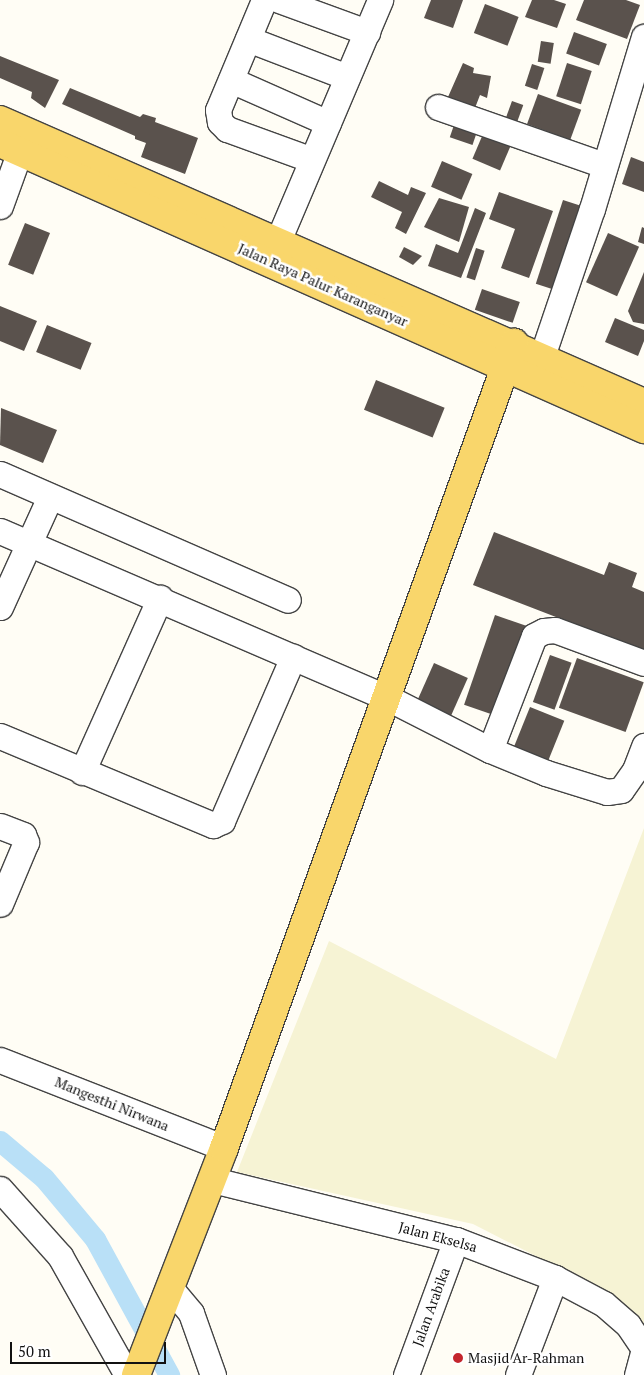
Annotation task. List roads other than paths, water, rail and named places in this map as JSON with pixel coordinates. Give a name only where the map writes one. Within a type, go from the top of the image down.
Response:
[{"type":"main road","name":"Jalan Raya Palur Karanganyar","points":[[0,120],[15,142],[510,355],[644,402]]},
{"type":"main road","name":"Jalan Raya Palur Karanganyar","points":[[15,142],[277,243],[510,355]]},
{"type":"main road","points":[[134,1373],[169,1292],[213,1180],[510,355]]},
{"type":"main road","name":"Jalan Raya Palur Karanganyar","points":[[540,367],[644,429]]},
{"type":"street","points":[[264,0],[218,110],[220,122],[227,129],[312,160]]},
{"type":"street","points":[[279,0],[367,32]]},
{"type":"street","points":[[277,243],[380,0]]},
{"type":"street","points":[[540,367],[644,37]]},
{"type":"street","points":[[248,39],[347,77]]},
{"type":"street","points":[[230,80],[328,123]]},
{"type":"street","points":[[438,107],[604,165]]},
{"type":"street","points":[[0,206],[15,142]]},
{"type":"street","points":[[0,474],[288,600]]},
{"type":"street","points":[[0,607],[27,543],[50,497]]},
{"type":"street","points":[[0,531],[160,598],[388,698],[490,750],[546,773],[607,792],[621,790],[627,785],[644,746]]},
{"type":"street","points":[[82,772],[160,598]]},
{"type":"street","points":[[490,750],[534,636],[544,631],[555,630],[644,663]]},
{"type":"street","points":[[0,736],[206,825],[218,824],[293,657]]},
{"type":"street","points":[[0,826],[23,836],[26,842],[0,904]]},
{"type":"street","name":"Mangesthi Nirwana","points":[[0,1060],[224,1148]]},
{"type":"street","name":"Jalan Ekselsa","points":[[213,1180],[456,1240],[555,1278],[604,1304],[641,1341],[644,1358],[637,1375]]},
{"type":"street","points":[[0,1189],[16,1203],[60,1256],[134,1373]]},
{"type":"street","name":"Jalan Arabika","points":[[406,1375],[456,1240]]},
{"type":"street","points":[[518,1375],[555,1278]]},
{"type":"street","points":[[169,1292],[191,1313],[213,1375]]},
{"type":"waterway","points":[[0,1141],[44,1178],[95,1239],[169,1375]]},
{"type":"place","name":"Masjid Ar-Rahman","points":[[458,1358]]}]
